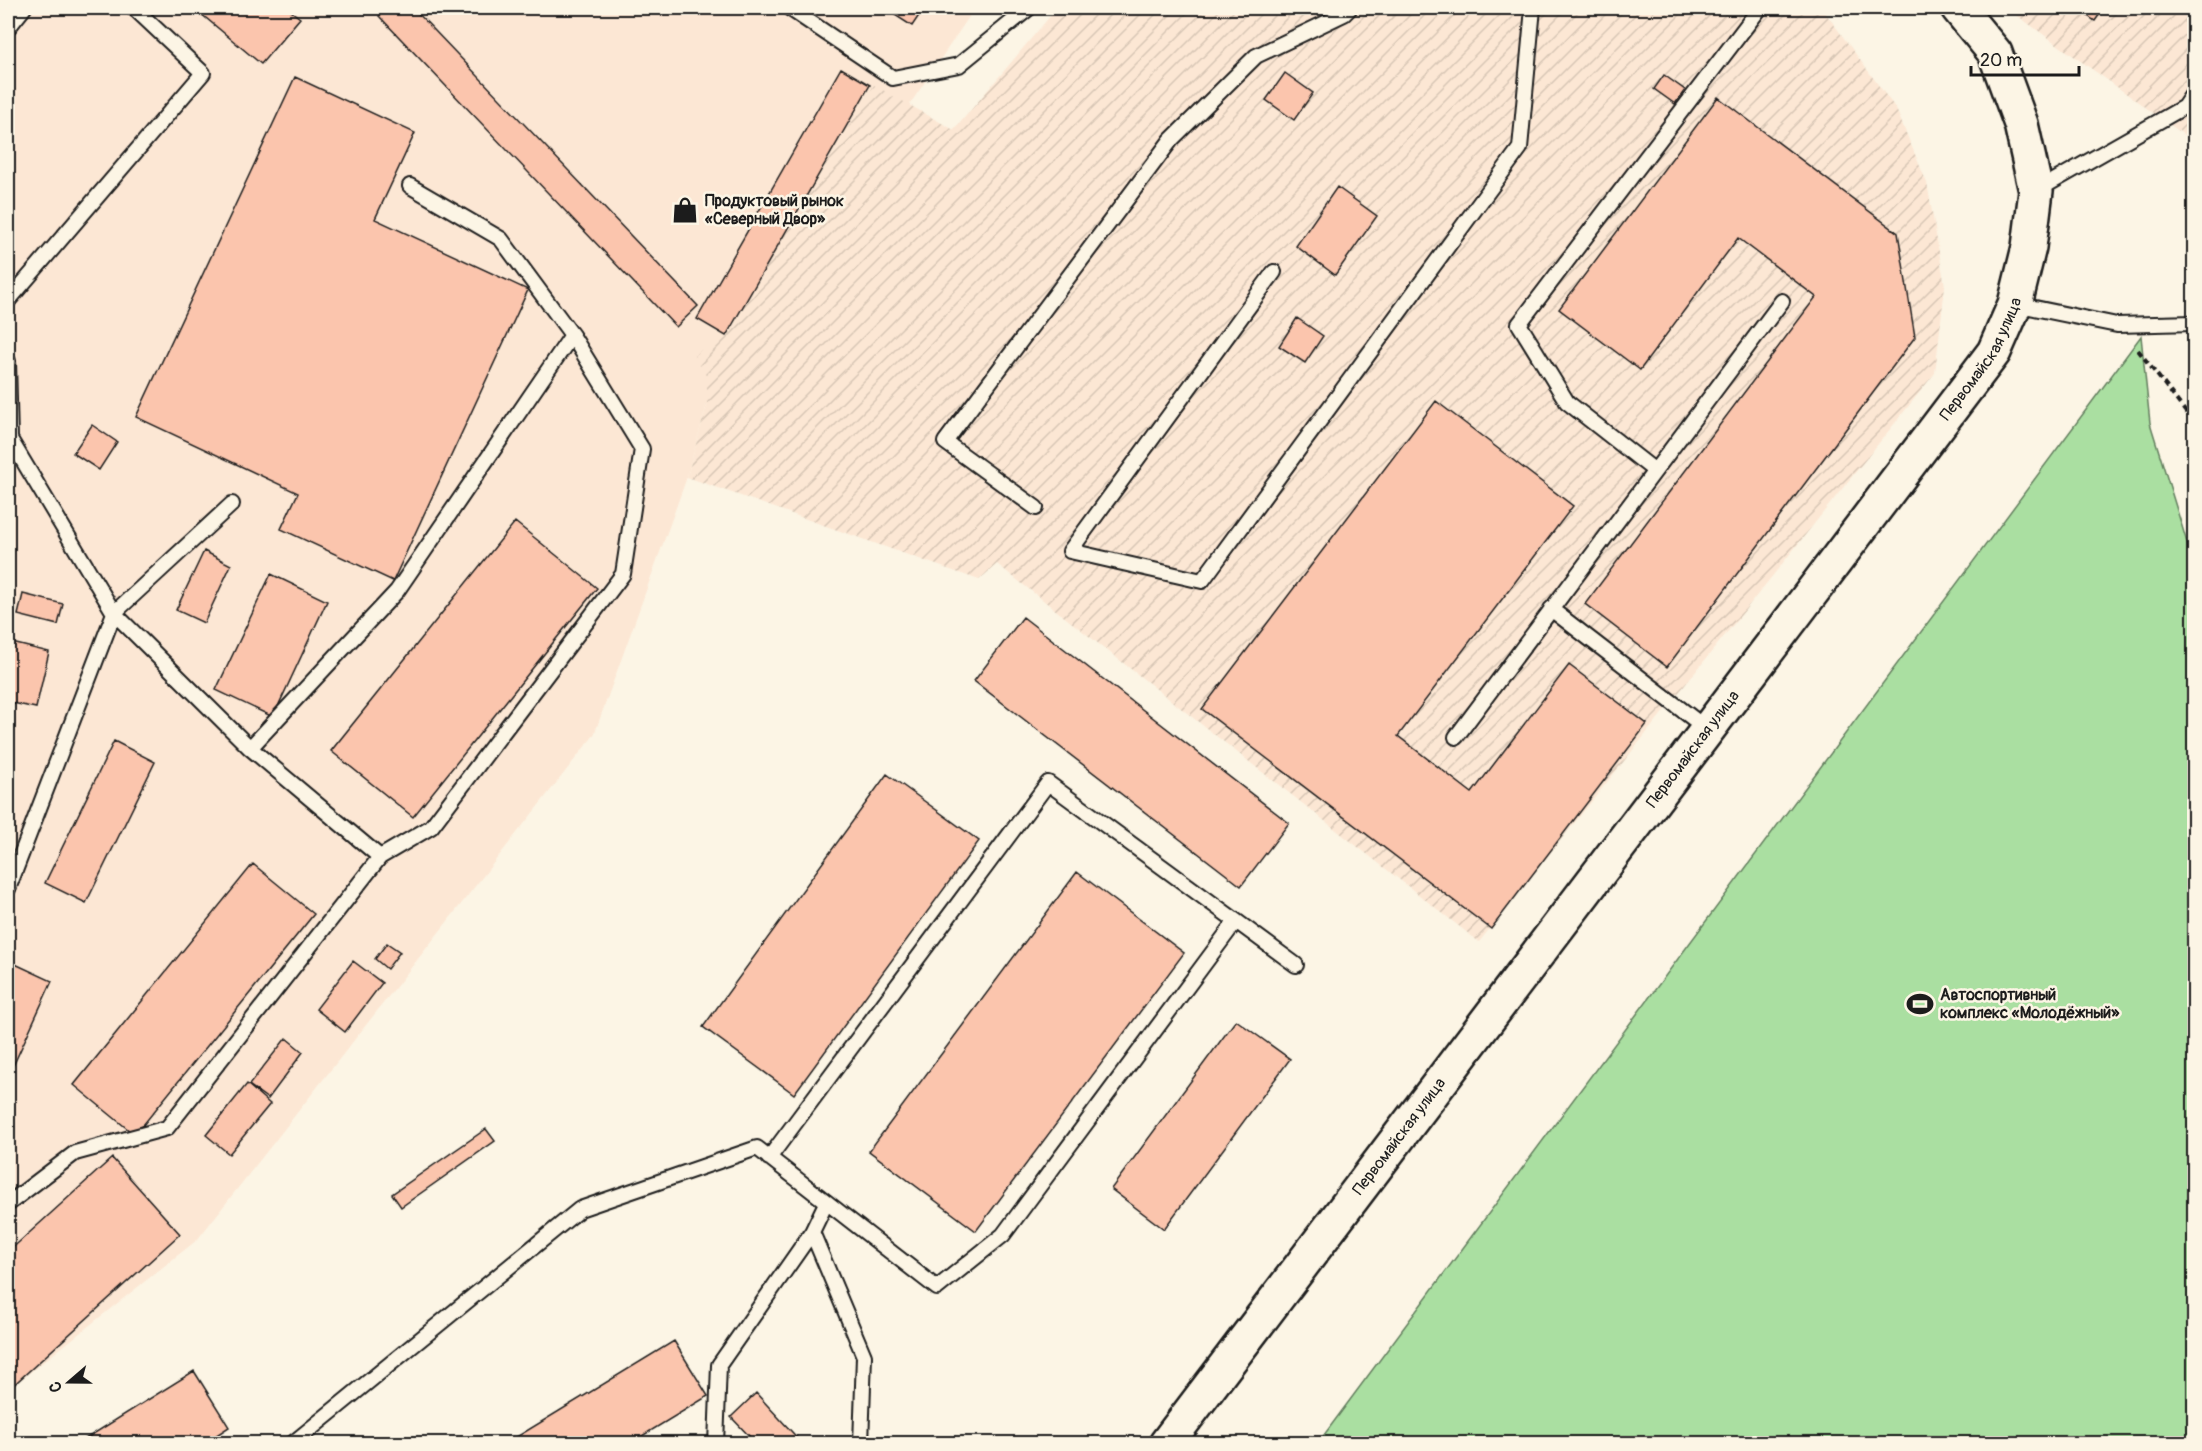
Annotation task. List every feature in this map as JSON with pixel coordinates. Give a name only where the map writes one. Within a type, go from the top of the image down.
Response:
[{"type":"street","name":"Первомайская улица","points":[[1166,1443],[1994,352],[2016,304],[2029,247],[2036,191],[2021,124],[1995,53],[1958,8]]},
{"type":"lane","points":[[8,28],[24,8]]},
{"type":"lane","points":[[8,301],[203,73],[134,8]]},
{"type":"lane","points":[[789,8],[893,78],[959,65],[1029,8]]},
{"type":"lane","points":[[1036,508],[945,442],[1171,140],[1256,56],[1344,14],[1350,8]]},
{"type":"lane","points":[[1274,272],[1070,551],[1202,581],[1520,148],[1533,8]]},
{"type":"lane","points":[[1655,471],[1567,402],[1520,324],[1760,8]]},
{"type":"lane","points":[[2036,191],[2184,107],[2194,92]]},
{"type":"lane","points":[[8,1204],[75,1153],[167,1128],[380,857],[431,827],[623,574],[642,449],[572,335],[501,239],[410,186]]},
{"type":"lane","points":[[1456,737],[1782,301]]},
{"type":"lane","points":[[2016,304],[2117,325],[2194,323]]},
{"type":"lane","points":[[250,748],[397,591],[572,335]]},
{"type":"lane","points":[[8,361],[10,439],[8,454]]},
{"type":"lane","points":[[10,439],[114,613],[250,748],[380,857]]},
{"type":"lane","points":[[8,889],[114,613],[232,504]]},
{"type":"lane","points":[[1551,609],[1708,730]]},
{"type":"lane","points":[[769,1158],[1048,783],[1296,965]]},
{"type":"lane","points":[[292,1443],[580,1209],[757,1148],[937,1288],[1003,1235],[1236,921]]},
{"type":"lane","points":[[716,1443],[718,1365],[812,1232],[826,1203]]},
{"type":"lane","points":[[812,1232],[864,1356],[861,1443]]},
{"type":"path","points":[[2117,325],[2194,423]]},
{"type":"shaded area","points":[[8,8],[975,8],[707,404],[687,477],[594,735],[197,1240],[8,1390]]},
{"type":"shaded area","points":[[1057,8],[1822,8],[1896,109],[1927,183],[1945,286],[1935,373],[1479,942],[997,564],[979,580],[687,477],[707,404],[707,377],[694,356],[726,330],[874,85],[954,130]]},
{"type":"shaded area","points":[[2007,8],[2194,8],[2194,142],[2033,27]]},
{"type":"green space","name":"Автоспортивный комплекс «Молодёжный»","points":[[2141,336],[2150,423],[2194,565],[2194,1443],[1318,1443]]},
{"type":"building","points":[[194,8],[287,8],[300,18],[261,64]]},
{"type":"building","points":[[388,8],[413,8],[698,306],[676,327],[379,16]]},
{"type":"building","points":[[884,8],[924,8],[912,26]]},
{"type":"building","points":[[2076,8],[2104,8],[2095,21]]},
{"type":"building","points":[[841,68],[870,85],[726,336],[697,319]]},
{"type":"building","points":[[1285,73],[1313,93],[1294,120],[1266,100]]},
{"type":"building","points":[[1664,75],[1685,90],[1675,104],[1654,89]]},
{"type":"building","points":[[295,77],[415,133],[375,219],[528,290],[393,581],[281,529],[298,493],[136,417]]},
{"type":"building","points":[[1718,97],[1898,233],[1915,337],[1667,667],[1585,604],[1816,297],[1738,238],[1640,370],[1559,309]]},
{"type":"building","points":[[1337,187],[1377,216],[1335,275],[1296,246]]},
{"type":"building","points":[[1297,318],[1323,336],[1305,363],[1279,346]]},
{"type":"building","points":[[1436,401],[1573,506],[1398,736],[1472,793],[1569,665],[1647,724],[1491,929],[1202,709]]},
{"type":"building","points":[[92,425],[117,442],[99,470],[73,453]]},
{"type":"building","points":[[515,522],[597,588],[413,817],[331,751]]},
{"type":"building","points":[[204,551],[231,565],[204,623],[176,610]]},
{"type":"building","points":[[271,574],[327,601],[273,717],[216,690]]},
{"type":"building","points":[[23,594],[63,604],[58,625],[18,615]]},
{"type":"building","points":[[1023,617],[1289,823],[1241,886],[974,681]]},
{"type":"building","points":[[8,642],[49,652],[36,708],[8,702]]},
{"type":"building","points":[[114,741],[155,762],[86,903],[45,883]]},
{"type":"building","points":[[887,774],[979,841],[794,1094],[703,1027]]},
{"type":"building","points":[[253,864],[314,914],[135,1135],[74,1085]]},
{"type":"building","points":[[1077,872],[1184,953],[976,1231],[869,1151]]},
{"type":"building","points":[[387,943],[400,952],[387,969],[375,959]]},
{"type":"building","points":[[353,961],[382,983],[345,1032],[316,1009]]},
{"type":"building","points":[[13,963],[52,981],[8,1077],[8,976]]},
{"type":"building","points":[[1236,1020],[1290,1059],[1164,1229],[1111,1189]]},
{"type":"building","points":[[286,1038],[303,1052],[268,1099],[249,1085]]},
{"type":"building","points":[[247,1084],[270,1104],[229,1154],[206,1135]]},
{"type":"building","points":[[486,1129],[495,1141],[401,1207],[392,1194]]},
{"type":"building","points":[[112,1158],[180,1234],[8,1390],[8,1252]]},
{"type":"building","points":[[674,1341],[708,1396],[629,1444],[505,1444]]},
{"type":"building","points":[[194,1371],[229,1427],[203,1444],[77,1444]]},
{"type":"building","points":[[756,1393],[803,1444],[747,1444],[752,1439],[731,1417]]},
{"type":"place","name":"Продуктовый рынок «Северный Двор»","points":[[685,210]]},
{"type":"place","name":"Автоспортивный комплекс «Молодёжный»","points":[[1920,1004]]}]
